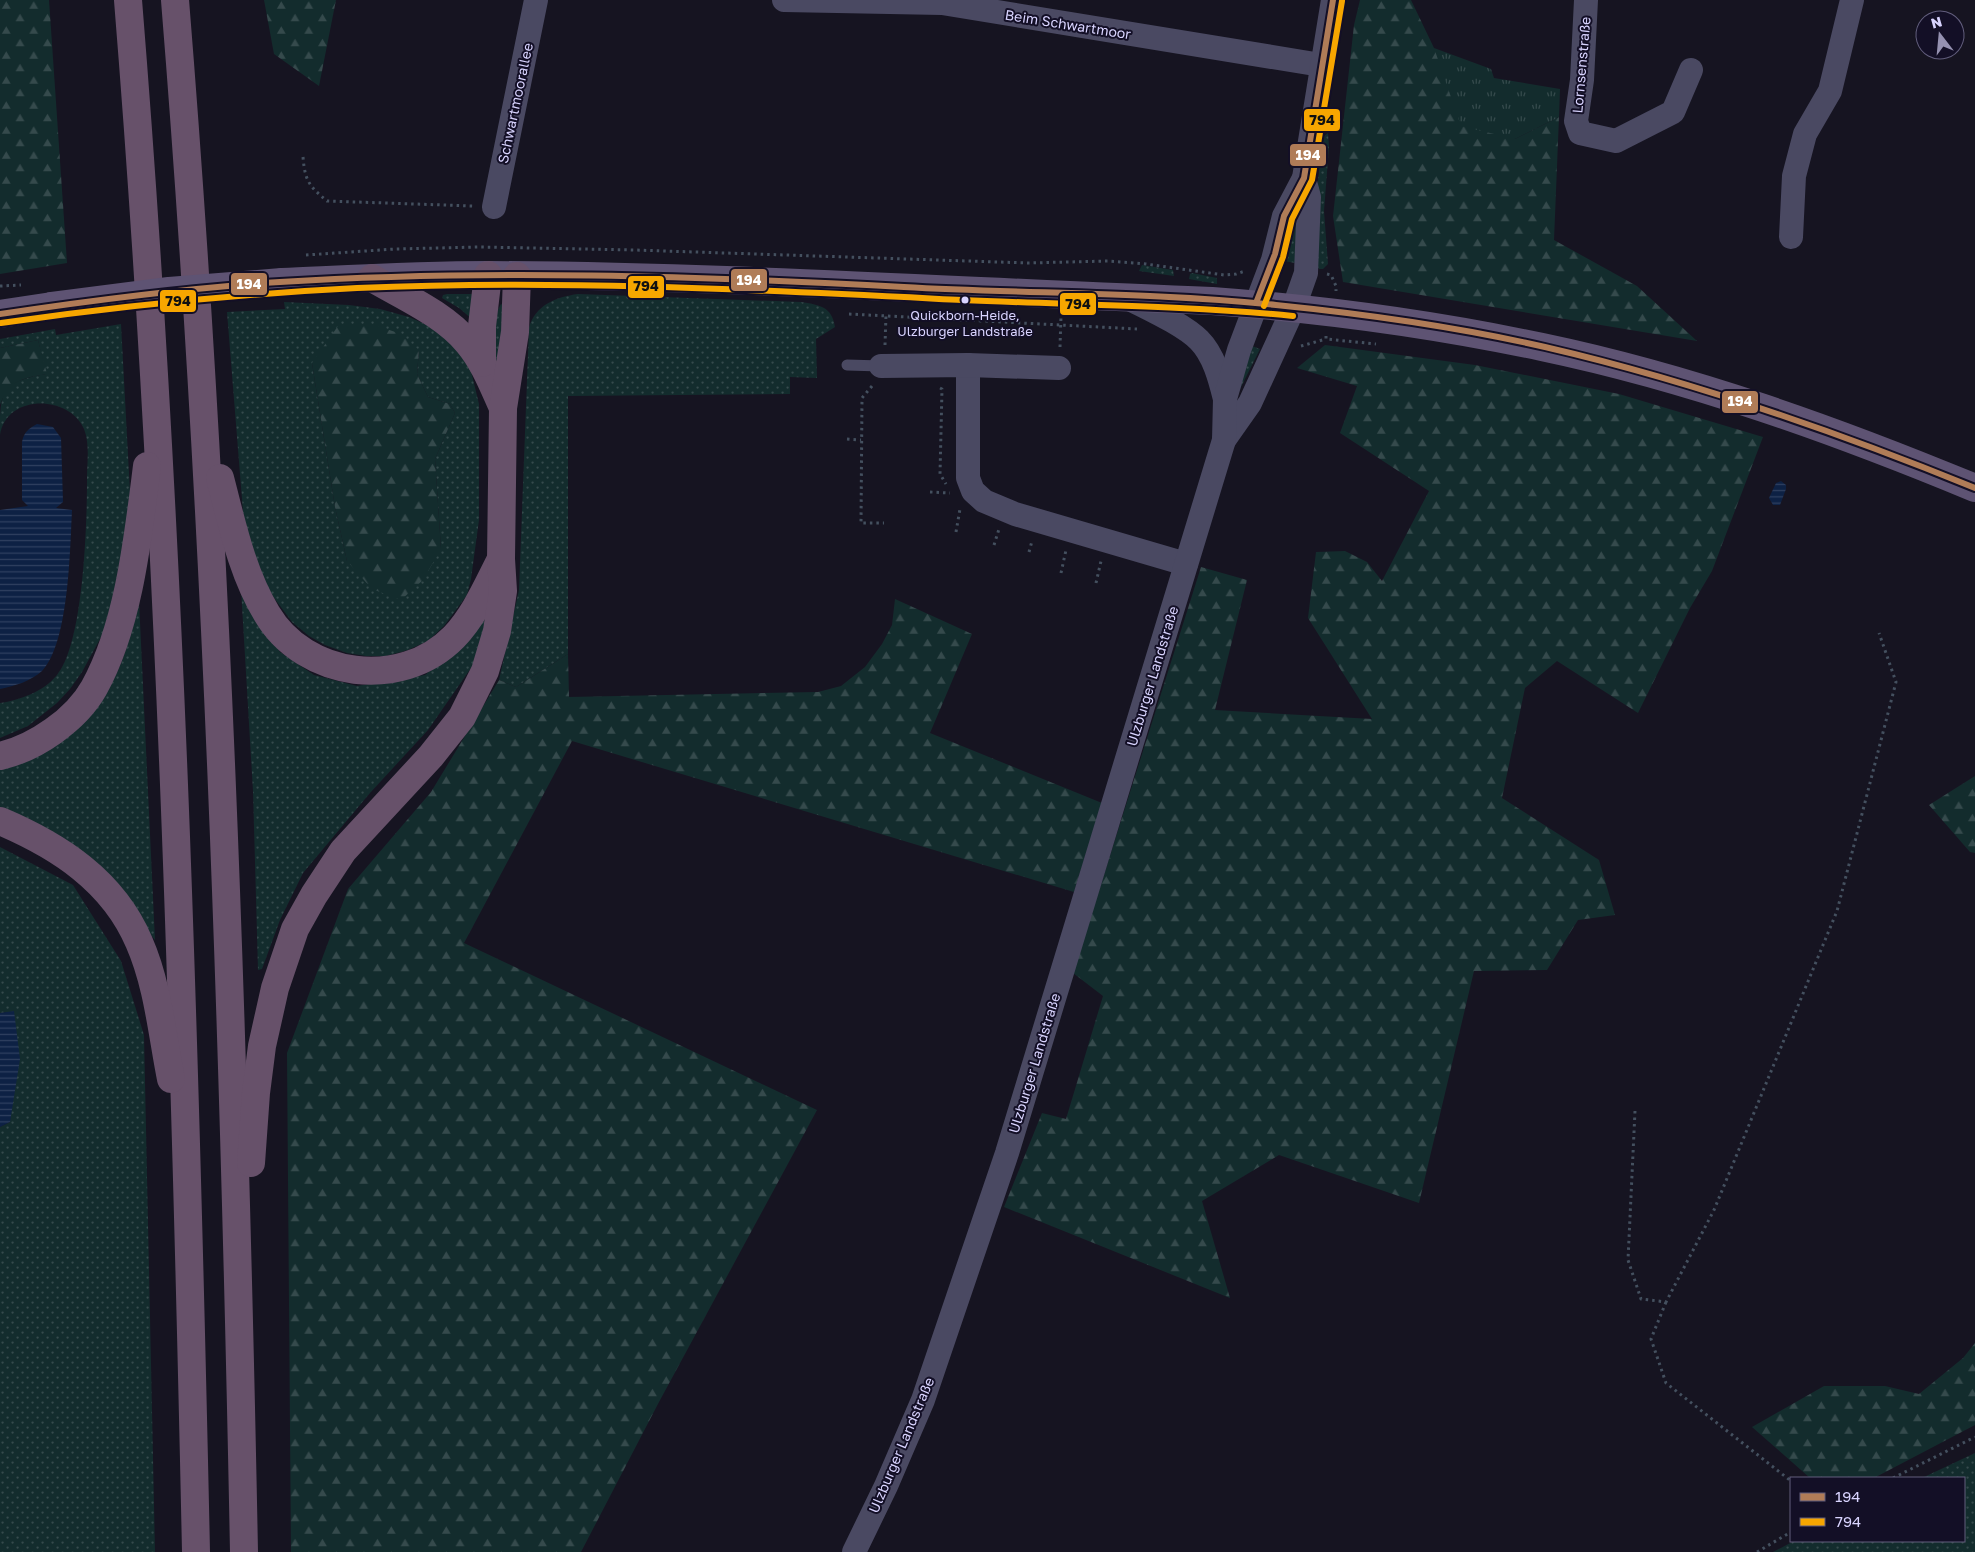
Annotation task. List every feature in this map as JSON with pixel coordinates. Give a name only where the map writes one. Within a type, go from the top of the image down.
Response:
[{"type":"highway","points":[[128,0],[156,395],[175,801],[188,1170],[196,1552]]},
{"type":"highway","points":[[175,0],[205,418],[224,812],[238,1225],[244,1552]]},
{"type":"highway","points":[[482,363],[482,326],[488,275]]},
{"type":"highway","points":[[238,1225],[250,1184],[256,1093],[262,1046],[275,988],[295,929],[314,895],[343,851],[431,756],[462,717],[485,671],[497,630],[504,591],[501,559],[503,408],[515,332],[517,276]]},
{"type":"highway","points":[[372,278],[437,315],[458,332],[482,363],[503,408]]},
{"type":"highway","points":[[0,756],[28,746],[50,734],[74,712],[93,689],[108,656],[123,610],[140,523],[156,395]]},
{"type":"highway","points":[[205,418],[238,548],[252,584],[267,615],[288,641],[313,656],[346,670],[376,672],[405,666],[430,655],[453,638],[470,619],[501,559]]},
{"type":"highway","points":[[0,821],[47,843],[94,877],[117,902],[139,942],[152,983],[188,1170]]},
{"type":"main road","points":[[0,314],[169,291],[282,282],[488,275],[840,284],[1256,303],[1455,330],[1543,347],[1629,368],[1794,419],[1864,443],[1975,488]]},
{"type":"main road","points":[[0,325],[50,306]]},
{"type":"street","name":"Schwartmoorallee","points":[[494,207],[536,0]]},
{"type":"street","name":"Beim Schwartmoor","points":[[784,0],[942,3],[1321,65]]},
{"type":"street","name":"Ulzburger Landstraße","points":[[854,1552],[886,1486],[922,1400],[1012,1136],[1224,440],[1225,399],[1239,350],[1275,254],[1284,216],[1304,178],[1333,0]]},
{"type":"street","name":"Lornsenstraße","points":[[1586,0],[1582,80],[1576,121],[1580,133],[1616,140],[1673,112],[1691,70]]},
{"type":"street","points":[[1791,238],[1794,176],[1805,134],[1830,91],[1852,0]]},
{"type":"street","name":"Ulzburger Landstraße","points":[[1224,440],[1250,403],[1294,307],[1306,273],[1308,198],[1304,178]]},
{"type":"street","name":"Ulzburger Landstraße","points":[[1126,297],[1198,339],[1215,366],[1225,399]]},
{"type":"street","points":[[880,371],[968,366],[1059,368]]},
{"type":"street","points":[[968,366],[968,478],[973,492],[984,500],[1015,514],[1186,564]]},
{"type":"lane","points":[[847,365],[880,371]]},
{"type":"path","points":[[303,157],[304,174],[311,188],[327,201],[494,207]]},
{"type":"path","points":[[1336,286],[1326,339],[1381,344]]},
{"type":"path","points":[[1059,368],[1062,295]]},
{"type":"path","points":[[848,314],[1140,329]]},
{"type":"path","points":[[884,523],[861,523],[862,398],[880,371],[886,315]]},
{"type":"path","points":[[938,386],[942,389],[940,474],[960,509],[956,532]]},
{"type":"path","points":[[847,440],[862,440]]},
{"type":"path","points":[[930,492],[951,493]]},
{"type":"path","points":[[960,509],[968,511]]},
{"type":"path","points":[[994,544],[1001,521]]},
{"type":"path","points":[[1061,572],[1067,549]]},
{"type":"path","points":[[1096,583],[1101,559]]},
{"type":"path","points":[[1790,1480],[1666,1383],[1651,1339],[1666,1302],[1714,1210],[1837,911],[1896,682],[1879,633]]},
{"type":"path","points":[[1635,1111],[1628,1260],[1641,1299],[1666,1302]]},
{"type":"path","points":[[1895,1477],[1975,1437]]},
{"type":"path","points":[[1757,1552],[1790,1533]]},
{"type":"green space","points":[[0,0],[49,0],[67,263],[0,274]]},
{"type":"green space","points":[[264,0],[336,0],[319,86],[274,54]]},
{"type":"green space","points":[[1360,0],[1411,0],[1434,48],[1515,139],[1559,117],[1554,240],[1637,286],[1697,341],[1343,282],[1333,216],[1354,25]]},
{"type":"green space","points":[[1434,48],[1491,69],[1494,78],[1560,89],[1559,117],[1515,139],[1461,126]]},
{"type":"green space","points":[[1328,133],[1329,146],[1324,211],[1328,264],[1323,269],[1319,269],[1315,245],[1316,210],[1322,146],[1324,136]]},
{"type":"green space","points":[[1297,218],[1295,263],[1284,261]]},
{"type":"green space","points":[[1142,265],[1173,270],[1174,276],[1139,271]]},
{"type":"green space","points":[[1192,273],[1217,278],[1217,284],[1189,279]]},
{"type":"green space","points":[[474,294],[473,320],[459,308],[442,298],[443,295]]},
{"type":"green space","points":[[578,294],[801,302],[824,308],[831,315],[835,327],[816,339],[817,378],[790,377],[790,394],[568,396],[568,654],[516,687],[499,680],[519,590],[529,328],[536,313],[541,308],[554,300]]},
{"type":"green space","points":[[284,302],[349,305],[380,309],[409,317],[447,334],[471,371],[479,404],[479,520],[471,579],[467,595],[444,626],[428,641],[408,650],[386,656],[366,656],[347,653],[325,645],[309,636],[292,622],[266,587],[244,524],[227,312],[285,309]],"holes":[[[419,350],[417,374],[428,397],[450,404],[455,413],[435,459],[441,549],[347,561],[335,507],[312,363]]]},
{"type":"green space","points":[[501,304],[503,305],[499,373],[494,347],[494,329],[497,312]]},
{"type":"green space","points":[[121,324],[130,492],[129,531],[107,626],[82,672],[57,703],[28,726],[0,738],[0,703],[15,700],[38,691],[51,681],[57,675],[66,659],[73,637],[85,551],[88,453],[84,429],[76,418],[65,409],[52,405],[39,403],[25,406],[14,412],[5,422],[0,435],[1,408],[6,391],[20,381],[46,374],[38,340],[0,348],[0,339],[55,329],[56,335]]},
{"type":"green space","points":[[375,325],[398,333],[419,350],[417,374],[428,397],[450,404],[455,413],[435,459],[441,549],[423,580],[401,600],[372,589],[347,561],[335,507],[312,363],[338,326]]},
{"type":"green space","points":[[38,340],[47,374],[24,379],[12,385],[0,405],[0,348]]},
{"type":"green space","points":[[1325,345],[1475,365],[1619,394],[1763,437],[1712,571],[1690,608],[1638,713],[1557,661],[1525,688],[1502,798],[1599,860],[1615,915],[1578,920],[1547,970],[1474,971],[1419,1203],[1279,1155],[1202,1201],[1230,1298],[1004,1207],[1042,1113],[1066,1119],[1103,996],[1073,973],[1201,567],[1247,580],[1215,710],[1372,719],[1308,618],[1316,552],[1345,551],[1367,562],[1382,581],[1429,491],[1340,433],[1357,386],[1297,368]]},
{"type":"green space","points":[[1252,346],[1260,349],[1239,389]]},
{"type":"green space","points":[[241,589],[280,652],[314,675],[357,686],[425,675],[470,636],[493,599],[480,655],[428,730],[370,793],[303,873],[280,920],[262,969],[258,970],[253,791]]},
{"type":"green space","points":[[895,599],[972,634],[930,733],[1102,803],[1074,892],[572,741],[464,943],[817,1110],[659,1402],[581,1552],[291,1552],[287,1053],[348,889],[431,792],[499,680],[516,687],[568,654],[569,697],[818,692],[841,686],[865,667],[882,644],[892,625]]},
{"type":"green space","points":[[139,601],[155,940],[93,863],[0,810],[0,767],[20,763],[55,746],[71,734],[98,705],[109,688],[125,654]]},
{"type":"green space","points":[[1975,776],[1975,853],[1970,852],[1929,805]]},
{"type":"green space","points":[[0,847],[73,885],[121,961],[144,1035],[155,1552],[0,1552],[0,1127],[10,1122],[14,1012],[0,1013]]},
{"type":"green space","points":[[1975,1343],[1975,1425],[1876,1477],[1809,1477],[1752,1427],[1824,1386],[1885,1386],[1919,1394],[1963,1358]]},
{"type":"green space","points":[[1975,1453],[1975,1552],[1773,1552],[1792,1542],[1965,1542],[1965,1477],[1924,1477]]},
{"type":"water","points":[[37,424],[53,427],[61,438],[63,502],[56,508],[72,510],[69,571],[63,618],[58,640],[51,658],[42,671],[22,683],[0,689],[0,510],[28,506],[22,500],[22,442],[27,431]]},
{"type":"water","points":[[1781,481],[1786,485],[1786,489],[1780,505],[1773,505],[1769,498],[1776,483]]},
{"type":"water","points":[[14,1011],[20,1059],[10,1122],[0,1127],[0,1013]]},
{"type":"transit line","name":"194","points":[[1256,303],[1275,254],[1284,216],[1304,178],[1333,0]]},
{"type":"transit line","name":"794","points":[[1264,306],[1283,257],[1292,219],[1312,180],[1342,1]]},
{"type":"transit line","name":"194","points":[[0,314],[105,299],[280,282],[358,278],[514,275],[670,277],[1137,295],[1276,305],[1445,327],[1600,360],[1655,375],[1816,427],[1975,488]]},
{"type":"transit line","name":"794","points":[[1,323],[90,311],[223,297],[357,288],[508,285],[736,289],[962,300],[1169,307],[1293,316]]},
{"type":"place","name":"Quickborn-Heide, Ulzburger Landstraße","points":[[965,300]]}]
